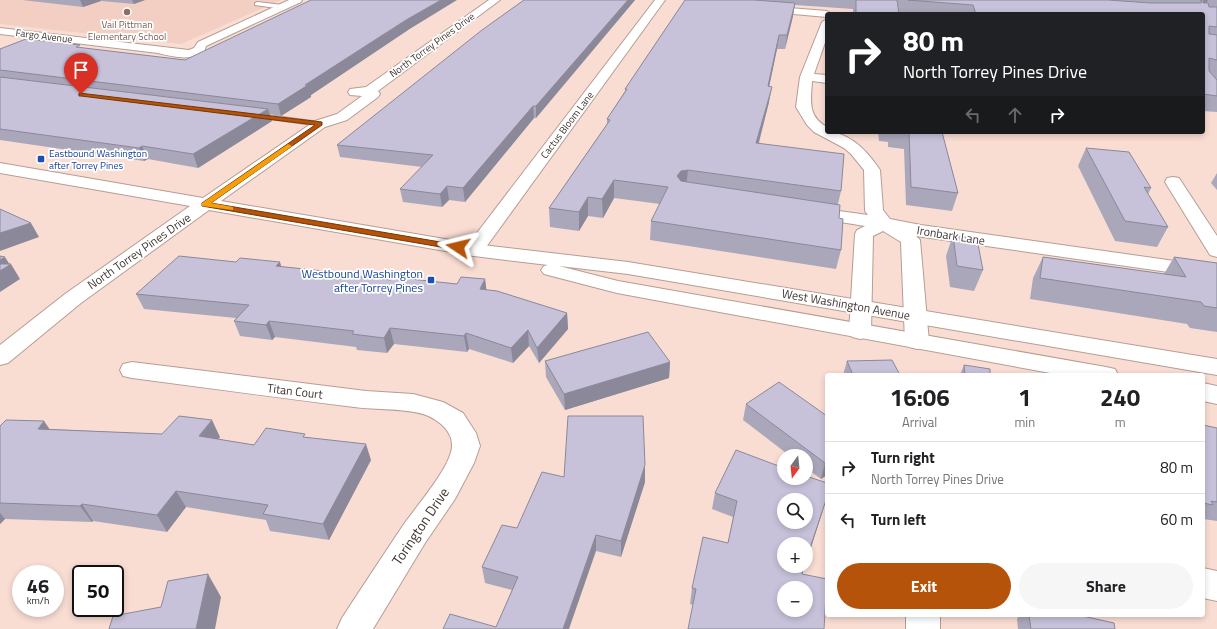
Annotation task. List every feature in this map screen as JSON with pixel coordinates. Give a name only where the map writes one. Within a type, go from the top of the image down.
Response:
[{"type":"street","points":[[283,7],[297,0]]},
{"type":"street","name":"North Torrey Pines Drive","points":[[320,124],[321,114],[356,92],[369,91],[495,0]]},
{"type":"street","name":"Cactus Bloom Lane","points":[[474,250],[660,0]]},
{"type":"street","name":"Fargo Avenue","points":[[0,31],[158,49],[183,54],[197,52],[202,44],[283,7]]},
{"type":"street","points":[[757,9],[825,14]]},
{"type":"street","points":[[825,27],[806,77],[803,107],[812,122],[819,129],[825,132]]},
{"type":"street","points":[[806,77],[825,79]]},
{"type":"street","name":"North Torrey Pines Drive","points":[[0,357],[26,334],[84,290],[205,204],[320,124],[342,117],[373,94],[369,91]]},
{"type":"street","points":[[829,134],[849,144],[857,151],[872,170],[874,212],[884,223],[910,240],[917,342]]},
{"type":"street","name":"West Washington Avenue","points":[[0,168],[474,250],[628,268],[1217,367]]},
{"type":"street","points":[[1173,182],[1217,251]]},
{"type":"street","name":"Ironbark Lane","points":[[797,210],[884,223],[929,232],[1217,273]]},
{"type":"street","points":[[860,332],[864,234],[884,223]]},
{"type":"street","name":"West Washington Avenue","points":[[474,250],[617,287],[860,332],[1095,373]]},
{"type":"street","name":"Titan Court","points":[[132,370],[366,400],[413,403],[434,408],[454,420]]},
{"type":"street","points":[[1205,392],[1217,394]]},
{"type":"street","name":"Torington Drive","points":[[354,629],[414,534],[445,491],[460,463],[466,446],[463,433],[454,420]]},
{"type":"street","points":[[1205,583],[1217,586]]},
{"type":"street","points":[[923,617],[923,629]]},
{"type":"lane","points":[[257,4],[283,7]]},
{"type":"lane","points":[[247,114],[320,124]]},
{"type":"shaded area","name":"Vail Pittman Elementary School","points":[[0,0],[281,0],[181,44],[0,24]]},
{"type":"building","points":[[311,0],[441,0],[406,20],[278,104],[0,70],[0,49],[26,39],[80,45],[76,47],[185,60]]},
{"type":"building","points":[[524,0],[628,0],[536,106],[533,106],[463,188],[447,186],[440,194],[400,189],[433,155],[337,145],[482,30]]},
{"type":"building","points":[[685,0],[754,0],[795,3],[787,35],[779,35],[768,86],[772,87],[756,143],[844,154],[841,191],[688,170],[681,171],[677,176],[681,181],[840,205],[839,218],[843,219],[841,250],[651,221],[668,187],[614,180],[602,199],[588,197],[579,212],[549,208],[610,120],[607,119],[627,89],[625,89]]},
{"type":"building","points":[[856,0],[897,0],[899,12],[856,12]]},
{"type":"building","points":[[908,0],[1108,0],[1151,3],[1201,3],[1202,1],[1200,0],[1205,0],[1203,3],[1208,3],[1209,7],[1217,7],[1217,27],[1209,26],[1209,34],[1217,35],[1217,60],[1209,58],[1209,71],[1217,80],[1217,96],[1205,94],[1205,12],[975,12],[973,5]]},
{"type":"building","points":[[0,77],[268,109],[193,154],[142,146],[139,148],[0,129]]},
{"type":"building","points":[[909,134],[943,134],[958,193],[911,187]]},
{"type":"building","points":[[1086,148],[1129,152],[1151,188],[1144,187],[1168,227],[1125,221]]},
{"type":"building","points":[[0,209],[31,223],[0,233]]},
{"type":"building","points":[[953,235],[977,239],[983,270],[957,266]]},
{"type":"building","points":[[179,256],[236,262],[240,258],[280,262],[276,266],[323,271],[321,273],[391,280],[392,277],[457,284],[461,277],[485,279],[480,289],[497,291],[567,313],[537,348],[528,330],[511,348],[466,333],[464,336],[390,328],[384,338],[352,334],[354,331],[269,321],[266,325],[234,321],[249,305],[136,294]]},
{"type":"building","points":[[1043,257],[1186,277],[1174,257],[1217,263],[1217,308],[1204,306],[1201,302],[1040,278]]},
{"type":"building","points":[[0,264],[11,264],[0,271]]},
{"type":"building","points":[[648,332],[670,362],[564,394],[545,361]]},
{"type":"building","points":[[892,360],[899,373],[852,373],[847,361]]},
{"type":"building","points":[[964,365],[990,369],[990,373],[965,373]]},
{"type":"building","points":[[779,382],[825,415],[825,463],[813,454],[813,449],[806,449],[746,404]]},
{"type":"building","points":[[179,416],[212,420],[199,436],[254,445],[266,428],[305,434],[303,437],[366,444],[323,524],[263,514],[268,505],[176,491],[157,515],[82,504],[80,506],[0,503],[0,426],[6,420],[44,421],[38,429],[162,434]]},
{"type":"building","points":[[568,416],[643,416],[645,465],[621,541],[596,535],[563,629],[443,629],[450,614],[496,627],[518,577],[482,567],[502,525],[517,528],[542,472],[564,477]]},
{"type":"building","points":[[1205,425],[1217,428],[1217,502],[1211,501],[1213,505],[1205,503]]},
{"type":"building","points":[[736,450],[777,465],[777,485],[813,485],[813,478],[825,482],[825,503],[813,539],[813,537],[777,537],[777,573],[802,573],[825,579],[824,629],[688,629],[696,589],[692,588],[703,537],[728,543],[737,501],[715,493]]},
{"type":"building","points":[[208,574],[196,629],[109,629],[113,617],[124,617],[124,614],[161,607],[168,581]]},
{"type":"building","points":[[1029,617],[1087,617],[1114,623],[1115,629],[1031,629]]},
{"type":"slow traffic","points":[[230,209],[205,204],[288,146]]},
{"type":"place","name":"Vail Pittman Elementary School","points":[[127,12]]},
{"type":"place","name":"Eastbound Washington after Torrey Pines","points":[[41,159]]},
{"type":"place","name":"Westbound Washington after Torrey Pines","points":[[431,280]]},
{"type":"route","points":[[81,94],[320,124],[205,204],[458,247]]}]
